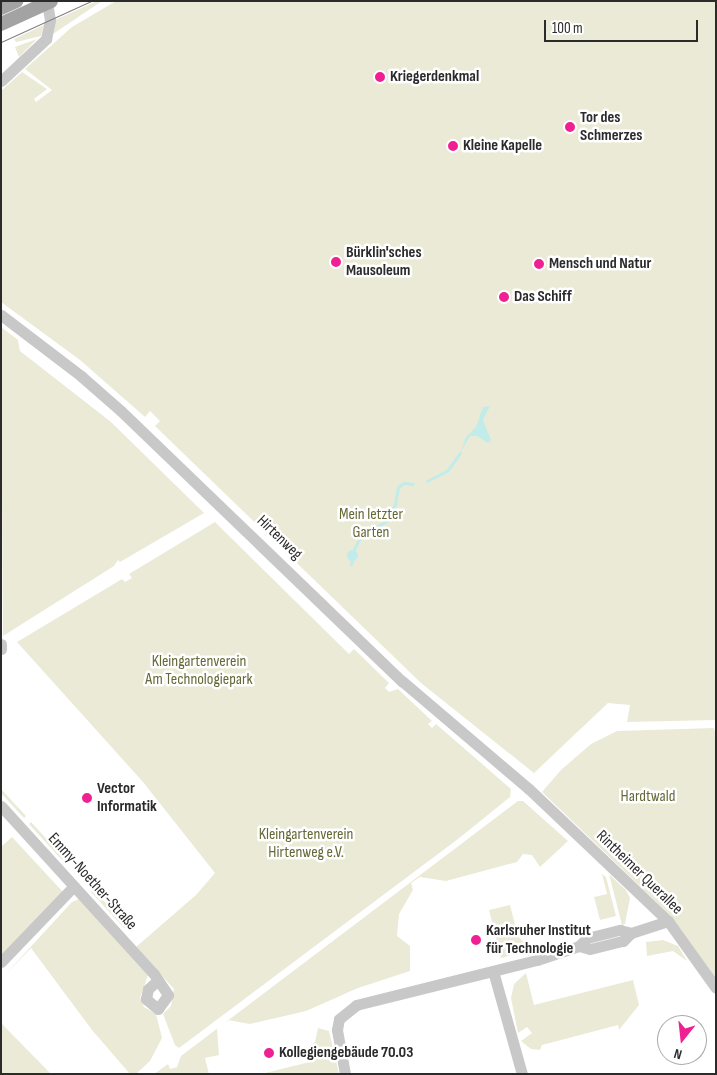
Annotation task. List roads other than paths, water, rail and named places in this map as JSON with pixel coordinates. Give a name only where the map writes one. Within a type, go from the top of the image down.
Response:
[{"type":"main road","points":[[1,8],[16,1]]},
{"type":"main road","points":[[1,24],[49,2]]},
{"type":"street","points":[[1,81],[46,39],[50,20],[49,2]]},
{"type":"street","name":"Hirtenweg","points":[[1,315],[121,410],[402,681],[529,789]]},
{"type":"street","points":[[1,644],[1,649]]},
{"type":"street","name":"Rintheimer Querallee","points":[[529,789],[668,922],[716,988]]},
{"type":"street","name":"Emmy-Noether-Straße","points":[[1,806],[158,980]]},
{"type":"street","points":[[1,962],[74,886]]},
{"type":"street","points":[[346,1074],[337,1030],[339,1019],[347,1010],[356,1005],[494,971],[579,946],[587,938],[620,930],[631,933],[668,922]]},
{"type":"street","points":[[494,971],[522,1074]]},
{"type":"water","points":[[490,406],[483,420],[491,440],[488,443],[477,436],[470,436],[460,453],[466,437],[476,427],[483,407]]},
{"type":"water","points":[[352,549],[358,555],[352,561],[346,555]]},
{"type":"waterway","points":[[427,481],[447,471],[460,453]]},
{"type":"waterway","points":[[354,549],[359,539],[387,520],[395,504],[398,487],[404,483],[413,484]]},
{"type":"tram line","points":[[1,42],[91,1]]},
{"type":"place","name":"Kriegerdenkmal","points":[[380,77]]},
{"type":"place","name":"Tor des Schmerzes","points":[[570,127]]},
{"type":"place","name":"Kleine Kapelle","points":[[453,146]]},
{"type":"place","name":"Bürklin'sches Mausoleum","points":[[336,262]]},
{"type":"place","name":"Mensch und Natur","points":[[539,264]]},
{"type":"place","name":"Das Schiff","points":[[504,297]]},
{"type":"place","name":"Vector Informatik","points":[[87,798]]},
{"type":"place","name":"Karlsruher Institut für Technologie","points":[[476,940]]},
{"type":"place","name":"Kollegiengebäude 70.03","points":[[269,1053]]},
{"type":"park label","name":"Mein letzter Garten","points":[[371,524]]},
{"type":"park label","name":"Kleingartenverein Am Technologiepark","points":[[199,671]]},
{"type":"park label","name":"Hardtwald","points":[[648,797]]},
{"type":"park label","name":"Kleingartenverein Hirtenweg e.V.","points":[[306,844]]}]
